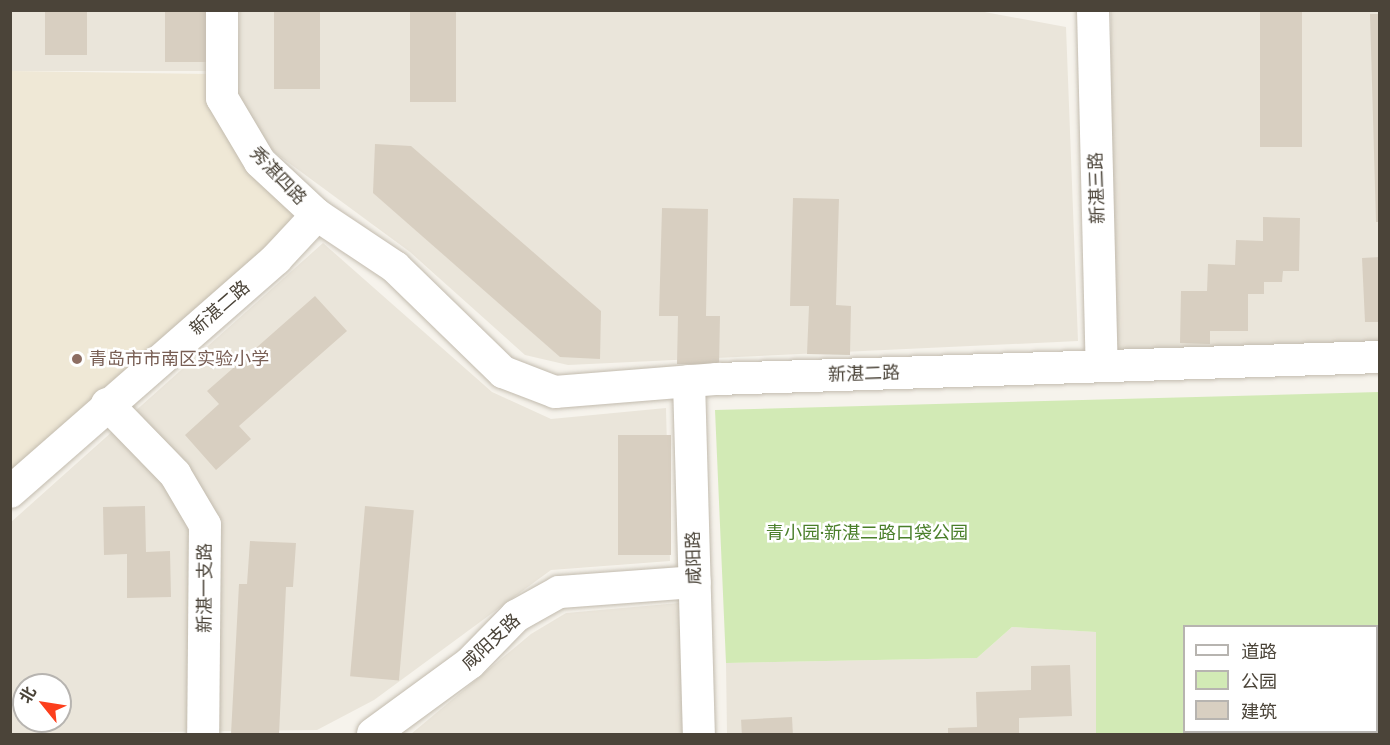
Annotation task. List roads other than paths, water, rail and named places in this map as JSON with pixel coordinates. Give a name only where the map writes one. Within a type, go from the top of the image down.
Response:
[{"type":"street","name":"秀湛四路","points":[[222,10],[221,78],[230,115],[260,162],[317,215],[395,267]]},
{"type":"street","name":"新湛三路","points":[[1090,11],[1102,366]]},
{"type":"street","name":"新湛二路","points":[[10,492],[107,404],[276,259],[317,215]]},
{"type":"street","name":"新湛二路","points":[[395,267],[503,372],[555,392],[689,381],[1380,357]]},
{"type":"street","name":"咸阳路","points":[[689,381],[699,735]]},
{"type":"street","name":"新湛一支路","points":[[107,404],[175,474],[205,525],[203,735]]},
{"type":"street","name":"咸阳支路","points":[[373,735],[470,663],[516,616],[560,592],[695,582]]},
{"type":"place","name":"青岛市市南区实验小学","points":[[77,359]]},
{"type":"park label","name":"青小园·新湛二路口袋公园","points":[[867,533]]}]
